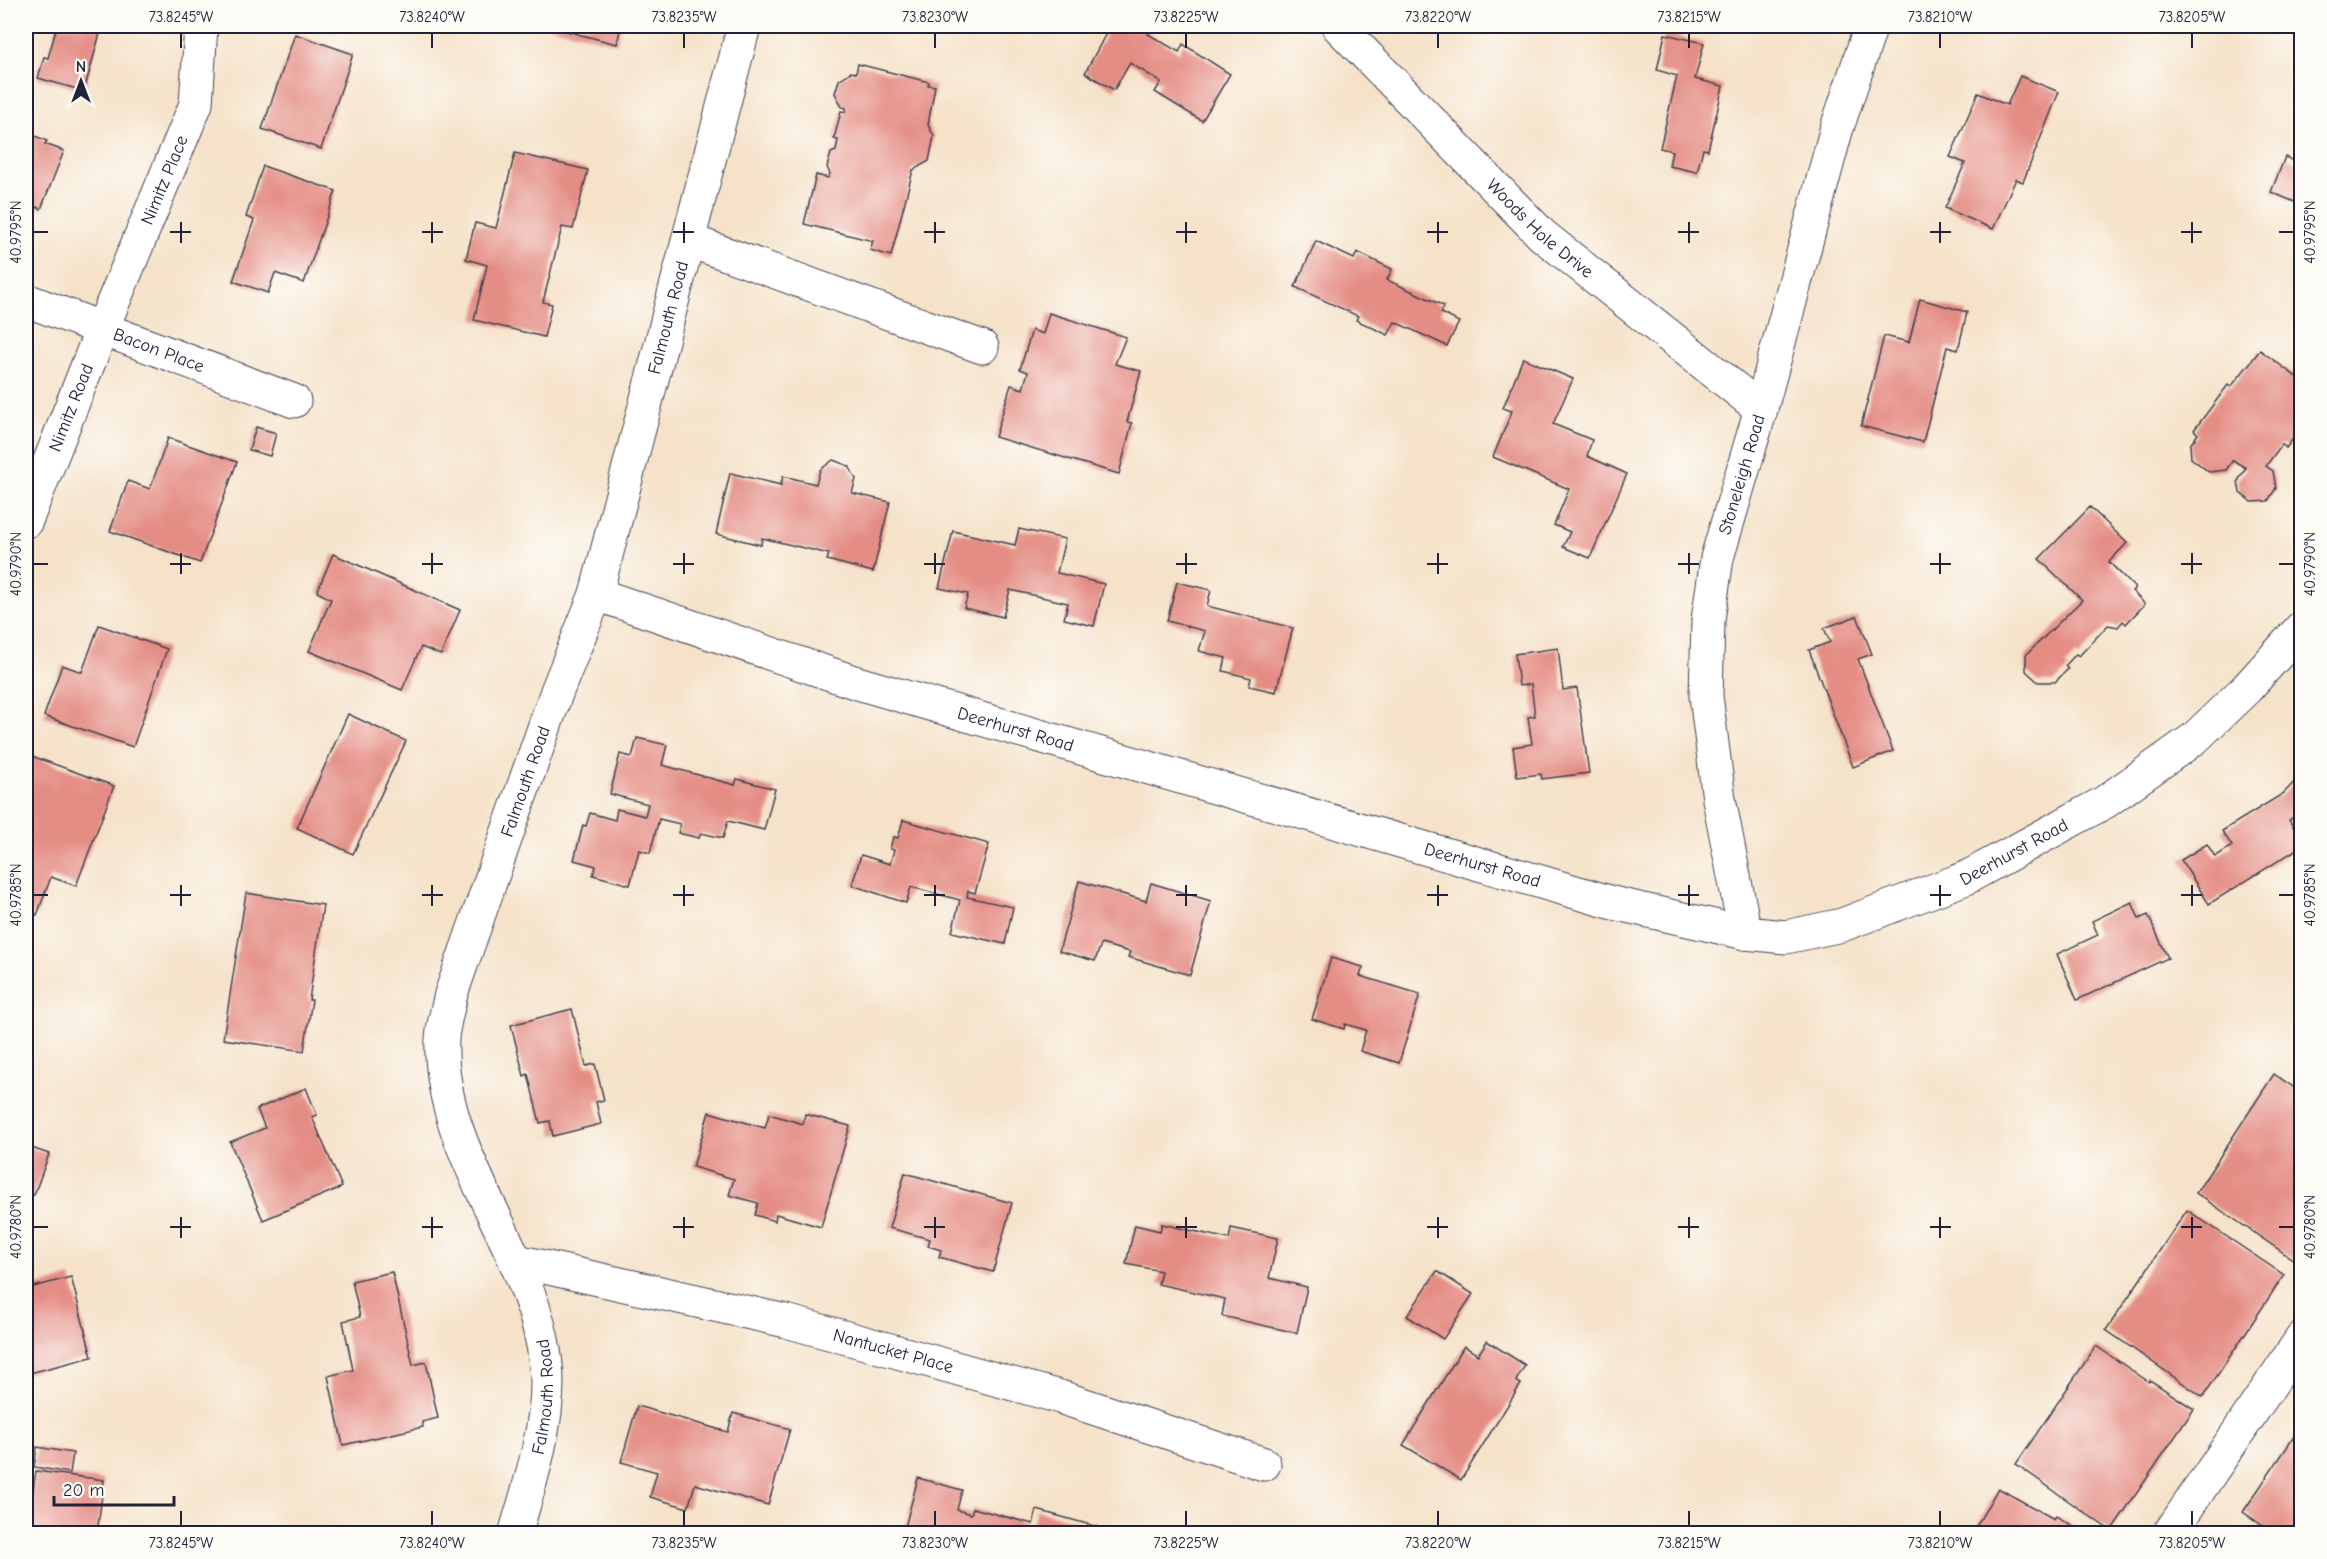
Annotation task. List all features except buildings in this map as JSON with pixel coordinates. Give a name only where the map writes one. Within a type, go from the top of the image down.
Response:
[{"type":"street","name":"Nimitz Place","points":[[102,329],[196,104],[201,26]]},
{"type":"street","name":"Falmouth Road","points":[[515,1533],[544,1419],[546,1366],[537,1315],[517,1261],[460,1142],[443,1075],[442,1037],[455,983],[557,691],[596,594],[744,26]]},
{"type":"street","name":"Woods Hole Drive","points":[[1338,26],[1542,235],[1761,409]]},
{"type":"street","name":"Stoneleigh Road","points":[[1745,933],[1719,799],[1710,730],[1706,696],[1708,620],[1717,558],[1761,409],[1836,131],[1871,26]]},
{"type":"street","points":[[688,240],[982,347]]},
{"type":"street","name":"Bacon Place","points":[[26,300],[294,401]]},
{"type":"street","name":"Nimitz Road","points":[[26,521],[102,329]]},
{"type":"street","name":"Deerhurst Road","points":[[596,594],[854,682],[1613,903],[1745,933],[1786,937],[1842,925],[1966,878],[2105,802],[2195,738],[2247,688],[2301,627]]},
{"type":"street","name":"Nantucket Place","points":[[517,1261],[786,1321],[1060,1397],[1264,1464]]},
{"type":"street","points":[[2169,1533],[2301,1338]]}]
